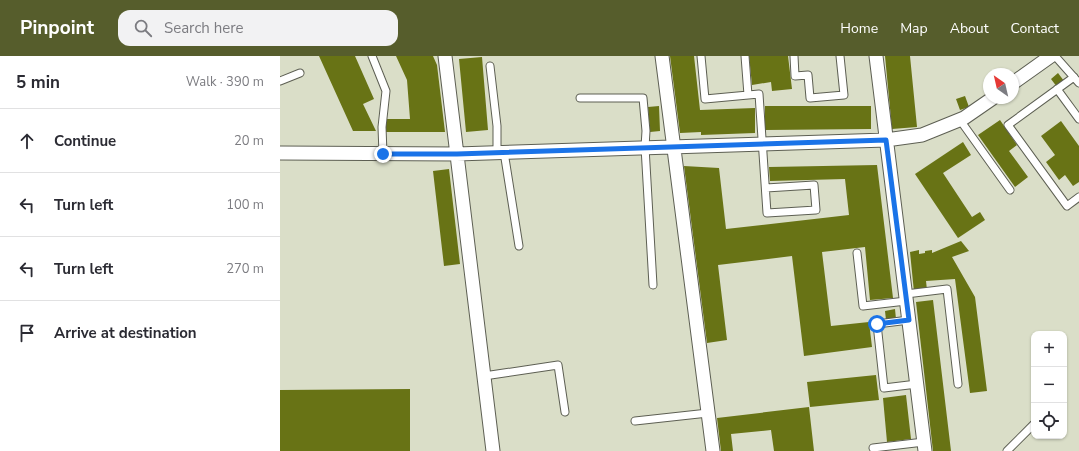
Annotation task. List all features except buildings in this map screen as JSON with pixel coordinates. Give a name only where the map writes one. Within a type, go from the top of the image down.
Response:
[{"type":"street","points":[[445,56],[493,451]]},
{"type":"street","points":[[662,56],[713,451]]},
{"type":"street","points":[[876,56],[925,447]]},
{"type":"street","points":[[1019,79],[1051,56]]},
{"type":"street","points":[[280,154],[457,154],[886,140],[922,136],[960,120],[984,104]]},
{"type":"lane","points":[[372,56],[386,91],[382,127],[383,154]]},
{"type":"lane","points":[[701,56],[705,98],[759,94],[767,213],[816,210],[814,185],[766,188]]},
{"type":"lane","points":[[745,56],[748,95]]},
{"type":"lane","points":[[794,56],[795,76],[808,75],[810,98],[844,95],[840,56]]},
{"type":"lane","points":[[1055,56],[1079,83]]},
{"type":"lane","points":[[490,66],[501,152],[519,246]]},
{"type":"lane","points":[[280,81],[300,73]]},
{"type":"lane","points":[[1074,77],[1008,125],[1067,206],[1079,197]]},
{"type":"lane","points":[[1057,89],[1079,119]]},
{"type":"lane","points":[[580,98],[643,98],[646,131],[645,147],[653,285]]},
{"type":"lane","points":[[960,120],[1010,190]]},
{"type":"lane","points":[[857,253],[863,306],[947,290],[958,384]]},
{"type":"lane","points":[[909,320],[877,324],[884,388],[917,384]]},
{"type":"lane","points":[[484,376],[558,365],[565,412]]},
{"type":"lane","points":[[635,420],[708,413]]},
{"type":"lane","points":[[1007,451],[1031,427]]},
{"type":"lane","points":[[873,448],[925,447]]},
{"type":"shaded area","points":[[280,56],[1079,56],[1079,451],[280,451]]},
{"type":"route","points":[[383,154],[457,154],[886,140],[909,320],[877,324]]}]
